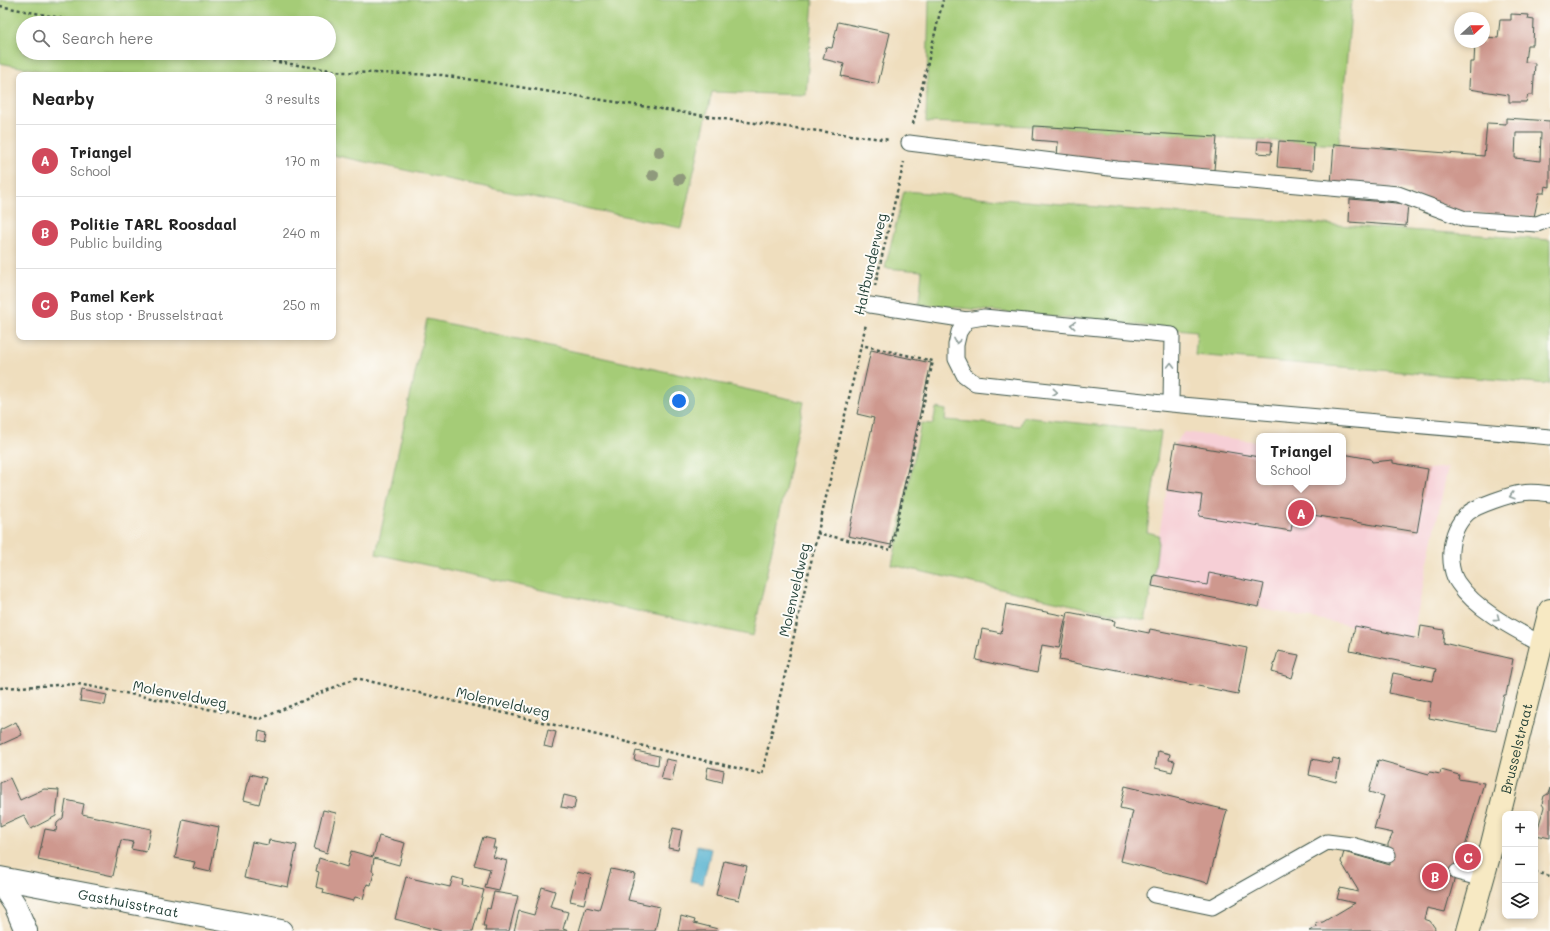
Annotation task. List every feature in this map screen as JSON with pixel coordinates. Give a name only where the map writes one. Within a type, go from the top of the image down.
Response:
[{"type":"main road","name":"Brusselstraat","points":[[1468,931],[1550,610]]},
{"type":"street","name":"Gasthuisstraat","points":[[0,878],[281,931]]},
{"type":"street","points":[[0,882],[15,905],[26,931]]},
{"type":"lane","points":[[909,143],[1116,169],[1398,194],[1465,219],[1537,224],[1550,219]]},
{"type":"lane","points":[[870,305],[967,320],[984,317],[1172,335],[1171,404]]},
{"type":"lane","points":[[967,320],[958,332],[956,359],[964,374],[975,383],[1171,404],[1550,437]]},
{"type":"lane","points":[[1542,644],[1501,621],[1474,600],[1457,583],[1450,560],[1452,541],[1457,526],[1468,512],[1523,492],[1550,494]]},
{"type":"lane","points":[[1154,894],[1212,907],[1327,842],[1388,855]]},
{"type":"lane","points":[[1457,872],[1482,879]]},
{"type":"path","name":"Halfbunderweg","points":[[817,533],[943,0]]},
{"type":"path","points":[[0,6],[50,16]]},
{"type":"path","points":[[266,60],[342,72],[442,75],[731,120],[909,143]]},
{"type":"path","points":[[817,533],[891,550],[933,361],[861,345]]},
{"type":"path","name":"Molenveldweg","points":[[0,688],[78,684],[260,719],[356,678],[762,774],[817,533]]},
{"type":"path","points":[[1538,873],[1550,876]]},
{"type":"shaded area","points":[[1184,432],[1256,442],[1256,485],[1346,485],[1346,455],[1371,459],[1372,462],[1393,460],[1393,463],[1428,469],[1448,467],[1412,638],[1152,586],[1175,443]]},
{"type":"green space","points":[[0,0],[813,0],[806,95],[712,92],[681,228],[336,156],[336,72],[46,72],[0,63]]},
{"type":"green space","points":[[929,0],[1352,0],[1339,145],[1034,126],[926,122]]},
{"type":"green space","points":[[904,191],[1209,216],[1550,240],[1550,384],[1195,355],[1197,331],[919,304],[922,271],[885,268]]},
{"type":"green space","points":[[427,319],[804,402],[753,636],[376,554]]},
{"type":"green space","points":[[936,408],[946,410],[945,420],[1020,426],[1023,417],[1161,432],[1147,532],[1159,535],[1154,575],[1145,621],[892,565],[921,423],[933,424]]},
{"type":"water","points":[[697,846],[711,849],[703,884],[690,881]]},
{"type":"building","points":[[1511,14],[1529,15],[1528,19],[1534,20],[1533,45],[1527,45],[1525,62],[1535,63],[1533,95],[1528,95],[1526,102],[1509,102],[1509,95],[1469,89],[1470,62],[1474,62],[1475,48],[1490,48],[1490,37],[1498,38],[1500,20],[1511,20]]},
{"type":"building","points":[[838,22],[890,33],[878,84],[841,76],[844,64],[823,59],[826,47],[832,48]]},
{"type":"building","points":[[1506,118],[1550,121],[1550,187],[1545,186],[1544,193],[1539,193],[1534,217],[1460,212],[1411,195],[1412,190],[1331,184],[1334,144],[1484,156],[1487,123],[1506,124]],"holes":[[[1516,133],[1541,133],[1540,161],[1515,158]]]},
{"type":"building","points":[[1034,126],[1217,137],[1214,170],[1057,158],[1058,142],[1033,140]]},
{"type":"building","points":[[1258,141],[1272,142],[1271,154],[1257,153]]},
{"type":"building","points":[[1279,141],[1314,143],[1313,170],[1277,167]]},
{"type":"building","points":[[1350,199],[1408,204],[1406,226],[1349,222]]},
{"type":"building","points":[[871,350],[931,363],[891,545],[848,536],[874,418],[857,414]]},
{"type":"building","points":[[1175,443],[1256,456],[1256,485],[1346,485],[1346,455],[1371,459],[1372,462],[1393,460],[1393,463],[1428,469],[1417,532],[1294,512],[1291,531],[1199,516],[1202,495],[1167,490]]},
{"type":"building","points":[[1209,573],[1264,584],[1259,607],[1152,586],[1154,575],[1207,585]]},
{"type":"building","points":[[1006,604],[1066,616],[1059,648],[1042,645],[1037,673],[976,660],[982,629],[1001,633]]},
{"type":"building","points":[[1068,612],[1115,621],[1114,626],[1149,633],[1150,629],[1247,648],[1238,694],[1059,660]]},
{"type":"building","points":[[1355,626],[1419,639],[1421,626],[1444,630],[1443,643],[1513,659],[1506,695],[1504,695],[1496,731],[1429,718],[1431,702],[1389,693],[1393,673],[1433,681],[1436,669],[1350,651]]},
{"type":"building","points":[[1278,651],[1299,655],[1292,678],[1272,672]]},
{"type":"building","points":[[82,690],[107,695],[105,705],[80,701]]},
{"type":"building","points":[[16,722],[22,735],[0,745],[0,730]]},
{"type":"building","points":[[548,730],[556,732],[552,748],[544,746]]},
{"type":"building","points":[[259,731],[267,733],[265,742],[258,740]]},
{"type":"building","points":[[636,751],[659,756],[658,765],[634,760]]},
{"type":"building","points":[[1158,751],[1170,754],[1169,760],[1175,761],[1172,772],[1155,768]]},
{"type":"building","points":[[1333,758],[1340,760],[1336,782],[1309,775],[1312,759],[1332,763]]},
{"type":"building","points":[[666,759],[676,761],[672,781],[661,779]]},
{"type":"building","points":[[1378,760],[1429,774],[1430,772],[1440,774],[1441,770],[1459,775],[1458,779],[1484,783],[1464,850],[1463,861],[1459,863],[1445,912],[1427,908],[1424,919],[1430,921],[1435,928],[1434,931],[1309,931],[1317,927],[1316,923],[1323,922],[1355,903],[1337,899],[1340,888],[1358,892],[1341,862],[1344,852],[1390,865],[1388,862],[1388,844],[1393,833],[1374,829],[1384,796],[1369,792]]},
{"type":"building","points":[[708,767],[724,771],[722,782],[706,778]]},
{"type":"building","points":[[250,774],[266,778],[259,804],[244,800]]},
{"type":"building","points":[[10,778],[20,800],[44,789],[59,790],[56,816],[31,829],[24,815],[0,826],[0,783]]},
{"type":"building","points":[[1125,786],[1227,810],[1208,883],[1121,861],[1133,811],[1120,808]]},
{"type":"building","points":[[1550,788],[1550,838],[1538,835],[1538,828],[1544,807],[1542,804],[1544,796],[1548,794]]},
{"type":"building","points":[[564,795],[576,798],[574,809],[561,807]]},
{"type":"building","points":[[66,800],[84,804],[82,814],[151,829],[146,852],[131,849],[133,842],[121,840],[113,876],[38,860],[45,829],[56,831],[57,823],[63,818]]},
{"type":"building","points":[[323,810],[336,813],[327,853],[314,849]]},
{"type":"building","points":[[183,819],[219,827],[210,872],[193,868],[195,862],[175,858]]},
{"type":"building","points":[[673,828],[682,830],[678,850],[668,848]]},
{"type":"building","points":[[379,836],[405,843],[399,865],[374,858],[372,871],[374,872],[371,885],[367,884],[363,899],[355,897],[353,901],[323,893],[324,889],[316,887],[319,872],[316,871],[319,858],[347,867],[351,851],[373,857]]},
{"type":"building","points":[[483,837],[495,840],[493,848],[496,848],[493,857],[507,861],[499,891],[485,888],[490,869],[474,865]]},
{"type":"building","points":[[269,840],[297,845],[288,887],[244,878],[252,842],[268,845]]},
{"type":"building","points":[[724,861],[747,866],[739,900],[716,895]]},
{"type":"building","points":[[611,869],[635,874],[628,900],[660,907],[655,931],[579,931],[586,907],[599,910]]},
{"type":"building","points":[[577,872],[591,875],[584,904],[570,901]]},
{"type":"building","points":[[406,877],[450,887],[453,877],[463,880],[462,885],[484,890],[473,931],[441,931],[395,919]]},
{"type":"building","points":[[542,887],[555,891],[550,907],[568,912],[563,929],[569,931],[514,931],[519,911],[534,915]]},
{"type":"building","points":[[494,892],[518,896],[509,931],[485,931],[486,926],[483,926],[487,908],[490,909]]},
{"type":"building","points":[[681,916],[695,920],[694,923],[718,929],[717,931],[678,931]]},
{"type":"place","name":"Triangel","points":[[1301,513]]},
{"type":"place","name":"Pamel Kerk","points":[[1468,857]]},
{"type":"place","name":"Politie TARL Roosdaal","points":[[1435,876]]}]
